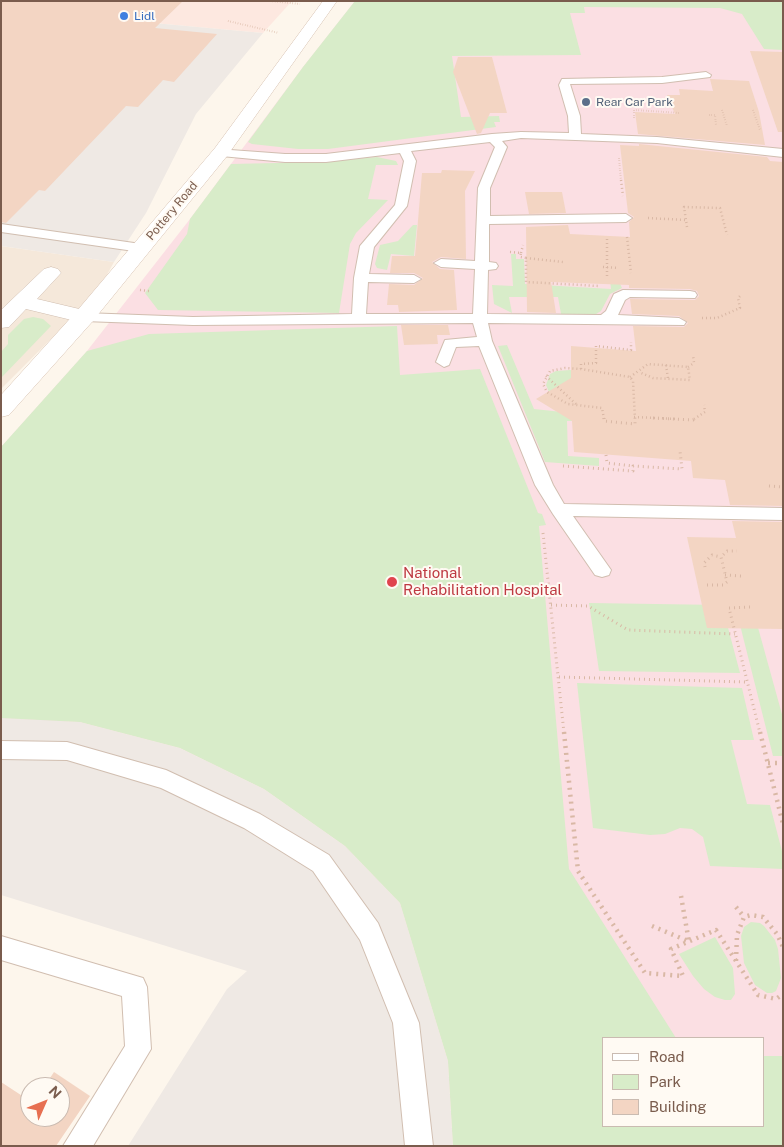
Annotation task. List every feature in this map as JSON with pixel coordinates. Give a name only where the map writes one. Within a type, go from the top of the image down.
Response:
[{"type":"street","name":"Pottery Road","points":[[1,410],[84,317],[221,152],[330,1]]},
{"type":"street","points":[[1,322],[51,273]]},
{"type":"street","points":[[23,302],[84,317]]},
{"type":"lane","points":[[575,136],[574,116],[564,85],[566,81],[662,80],[706,75]]},
{"type":"lane","points":[[221,152],[285,158],[326,158],[521,135],[657,140],[783,153]]},
{"type":"lane","points":[[492,137],[501,148],[484,188],[482,220],[485,261],[480,320],[485,341],[544,485],[559,510],[602,570]]},
{"type":"lane","points":[[359,318],[361,278],[366,246],[389,226],[401,206],[400,186],[410,161],[404,149]]},
{"type":"lane","points":[[482,220],[626,218]]},
{"type":"lane","points":[[1,228],[141,248]]},
{"type":"lane","points":[[441,263],[485,261]]},
{"type":"lane","points":[[361,278],[414,279]]},
{"type":"lane","points":[[605,319],[612,313],[619,297],[628,293],[690,295]]},
{"type":"lane","points":[[84,317],[193,321],[359,318],[480,320],[605,319],[679,322]]},
{"type":"lane","points":[[444,362],[450,343],[485,341]]},
{"type":"lane","points":[[559,510],[783,514]]},
{"type":"lane","points":[[1,750],[67,751],[166,780],[252,821],[321,863],[369,932],[406,1023],[419,1146]]},
{"type":"lane","points":[[1,948],[134,987],[138,1049],[77,1146]]},
{"type":"path","points":[[228,21],[286,35],[303,37]]},
{"type":"path","points":[[634,120],[634,110],[680,113]]},
{"type":"path","points":[[709,115],[715,115],[718,124]]},
{"type":"path","points":[[687,228],[684,207],[720,208],[727,235]]},
{"type":"path","points":[[626,218],[686,220]]},
{"type":"path","points":[[526,258],[526,282],[607,286],[607,232]]},
{"type":"path","points":[[523,245],[520,257],[563,262]]},
{"type":"path","points":[[485,261],[521,253]]},
{"type":"path","points":[[603,267],[618,268]]},
{"type":"path","points":[[698,316],[699,318],[717,318],[740,308],[738,298],[740,296]]},
{"type":"path","points":[[630,377],[633,381],[634,424],[604,422],[602,408],[560,401],[547,392],[543,384],[550,371],[565,368],[630,377],[648,364],[688,367],[694,362],[694,355]]},
{"type":"path","points":[[666,366],[668,379]]},
{"type":"path","points":[[639,372],[653,378],[690,380],[688,367]]},
{"type":"path","points":[[546,376],[566,392],[577,405]]},
{"type":"path","points":[[634,417],[693,420],[705,412],[704,405]]},
{"type":"path","points":[[606,455],[607,463],[682,469],[680,451]]},
{"type":"path","points":[[567,467],[633,471],[633,466]]},
{"type":"path","points":[[769,486],[783,486]]},
{"type":"path","points":[[559,510],[549,527],[543,528],[578,871],[645,973],[683,976],[671,949],[716,930],[751,987],[758,994],[776,999],[783,994]]},
{"type":"path","points":[[721,557],[727,551],[737,551]]},
{"type":"path","points":[[705,567],[704,563],[712,555],[721,557]]},
{"type":"path","points":[[707,585],[723,585],[727,582],[721,557]]},
{"type":"path","points":[[725,575],[742,576]]},
{"type":"path","points":[[551,605],[588,606],[628,630],[735,634]]},
{"type":"path","points":[[750,607],[729,608],[783,824]]},
{"type":"path","points":[[559,677],[747,682]]},
{"type":"path","points":[[768,762],[783,763]]},
{"type":"path","points":[[681,896],[689,942]]},
{"type":"path","points":[[736,907],[744,917]]},
{"type":"path","points":[[744,917],[751,915],[763,917],[778,934],[783,947]]},
{"type":"path","points":[[736,962],[737,935],[744,917]]},
{"type":"path","points":[[652,926],[689,942]]},
{"type":"shaded area","points":[[1,1],[292,1],[263,33],[1,9]]},
{"type":"shaded area","name":"National Rehabilitation Hospital","points":[[355,1],[783,1],[783,1146],[453,1146],[448,1061],[400,903],[345,846],[264,789],[180,748],[80,722],[1,718],[1,447],[87,351],[190,219],[303,67]]},
{"type":"shaded area","points":[[1,9],[263,33],[196,114],[146,213],[114,262],[1,246]]},
{"type":"shaded area","points":[[1,246],[114,262],[97,293],[1,389]]},
{"type":"shaded area","points":[[18,717],[80,722],[180,748],[264,789],[345,846],[400,903],[448,1061],[453,1146],[128,1146],[227,989],[247,971],[1,895],[1,718]]},
{"type":"green space","points":[[355,1],[783,1],[783,50],[764,49],[742,14],[720,8],[584,7],[585,13],[570,13],[581,55],[452,56],[461,117],[499,116],[500,122],[494,122],[496,127],[328,149],[298,149],[248,142],[303,67]]},
{"type":"green space","points":[[377,157],[396,161],[398,165],[376,165],[368,199],[388,200],[356,233],[350,244],[339,313],[158,310],[145,293],[187,234],[190,219],[231,164],[320,162]]},
{"type":"green space","points":[[413,225],[417,225],[414,256],[391,254],[387,270],[377,268],[375,264],[380,245],[398,241]]},
{"type":"green space","points":[[511,254],[516,254],[516,259],[524,259],[525,284],[611,289],[609,270],[614,271],[622,288],[610,294],[601,311],[596,314],[561,314],[558,297],[509,297],[512,313],[494,304],[492,285],[513,286]]},
{"type":"green space","points":[[33,317],[43,319],[51,326],[1,378],[1,352],[8,344],[8,335],[24,319]]},
{"type":"green space","points":[[397,326],[400,375],[480,369],[538,513],[542,514],[546,525],[539,526],[569,869],[675,1037],[602,1037],[602,1127],[764,1127],[764,1056],[783,1056],[783,1146],[453,1146],[448,1061],[400,903],[345,846],[264,789],[180,748],[80,722],[1,718],[1,447],[87,351],[149,334]]},
{"type":"green space","points":[[507,345],[534,409],[572,413],[572,421],[567,421],[568,456],[599,458],[599,466],[545,462],[498,346]]},
{"type":"green space","points":[[570,370],[593,373],[549,392],[546,385],[550,374],[556,371]]},
{"type":"green space","points":[[589,603],[722,605],[740,673],[599,671]]},
{"type":"green space","points":[[737,613],[754,613],[783,718],[783,756],[773,756]]},
{"type":"green space","points":[[577,683],[742,688],[754,740],[731,740],[747,804],[770,805],[783,855],[783,869],[710,866],[703,837],[692,829],[680,828],[665,834],[650,835],[593,828]]},
{"type":"green space","points":[[751,922],[760,923],[764,926],[775,940],[778,949],[781,978],[776,991],[772,993],[767,993],[755,985],[744,963],[741,936],[744,927]]},
{"type":"green space","points":[[715,937],[733,968],[735,994],[731,1000],[715,997],[704,989],[679,954]]},
{"type":"building","points":[[1,1],[183,1],[155,28],[217,34],[174,82],[163,80],[138,107],[126,106],[45,191],[39,190],[6,223],[1,222]]},
{"type":"building","points":[[750,51],[783,52],[783,132],[778,132]]},
{"type":"building","points":[[458,57],[492,57],[507,113],[490,113],[481,133],[477,134],[453,72]]},
{"type":"building","points":[[710,79],[749,81],[759,112],[765,145],[638,134],[635,112],[675,114],[667,95],[680,95],[679,89],[713,91]]},
{"type":"building","points":[[639,144],[767,157],[770,161],[783,162],[783,506],[730,505],[725,480],[693,478],[691,461],[574,452],[572,421],[536,399],[571,378],[571,346],[636,351],[633,326],[684,327],[688,323],[679,316],[632,314],[630,299],[695,300],[699,296],[697,291],[690,289],[629,288],[629,285],[551,282],[556,313],[527,312],[526,227],[568,225],[570,234],[630,237],[629,222],[634,217],[628,213],[620,145],[639,146]]},
{"type":"building","points":[[442,170],[475,171],[465,191],[466,259],[441,257],[432,262],[440,269],[454,270],[457,310],[399,312],[398,305],[387,305],[389,284],[414,285],[423,278],[414,273],[390,273],[392,256],[415,256],[422,173],[441,173]]},
{"type":"building","points":[[525,192],[562,192],[566,213],[529,214]]},
{"type":"building","points":[[401,325],[448,325],[450,335],[437,335],[438,344],[404,345]]},
{"type":"building","points":[[732,521],[783,522],[783,629],[707,628],[687,537],[736,538]]},
{"type":"building","points":[[54,1072],[62,1077],[51,1077]]},
{"type":"building","points":[[1,1082],[20,1094],[20,1127],[69,1127],[56,1146],[1,1146]]},
{"type":"building","points":[[70,1083],[90,1096],[70,1125]]},
{"type":"place","name":"Lidl","points":[[124,16]]},
{"type":"place","name":"Rear Car Park","points":[[586,102]]},
{"type":"place","name":"National Rehabilitation Hospital","points":[[392,582]]}]
